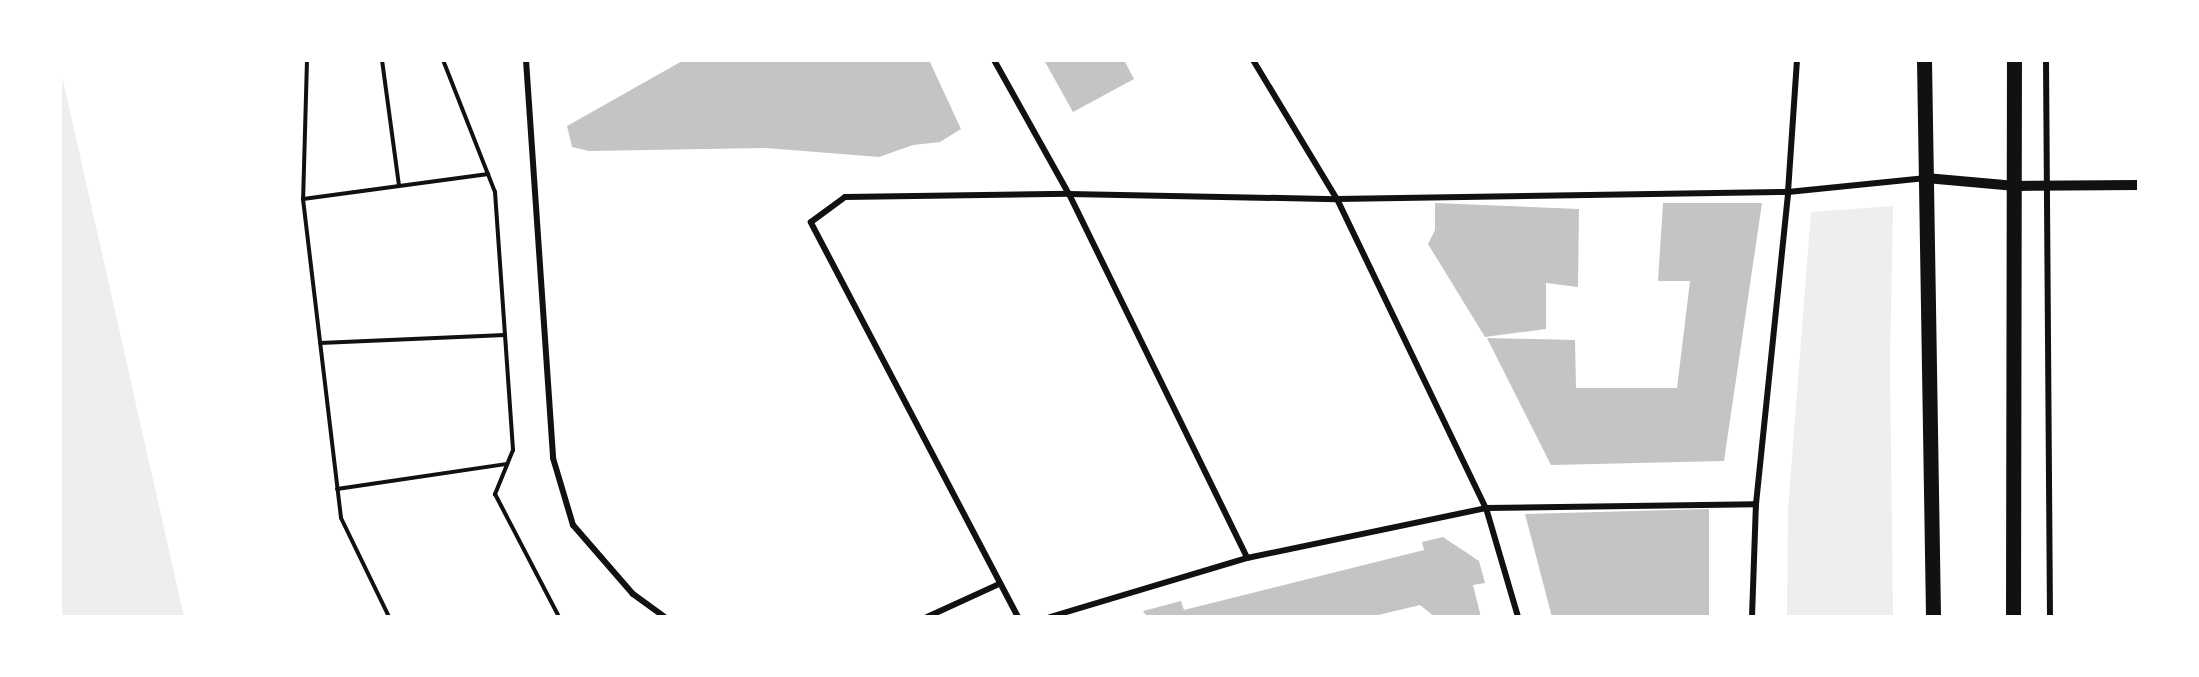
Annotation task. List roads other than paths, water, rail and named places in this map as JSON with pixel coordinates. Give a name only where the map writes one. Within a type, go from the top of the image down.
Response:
[{"type":"main road","points":[[1924,60],[1933,617]]},
{"type":"main road","points":[[2013,617],[2016,186],[2014,60]]},
{"type":"street","points":[[526,60],[553,458],[573,525],[633,594],[665,617]]},
{"type":"street","points":[[994,60],[1069,194],[1247,558]]},
{"type":"street","points":[[1253,60],[1337,199],[1486,508],[1518,617]]},
{"type":"street","points":[[1752,617],[1756,504],[1788,192],[1797,60]]},
{"type":"street","points":[[2046,60],[2050,617]]},
{"type":"street","points":[[1018,617],[811,222],[845,197],[1069,194],[1337,199],[1788,192],[1926,178],[2016,186],[2139,185]]},
{"type":"street","points":[[1050,617],[1247,558],[1486,508],[1756,504]]},
{"type":"street","points":[[927,617],[999,584]]}]
